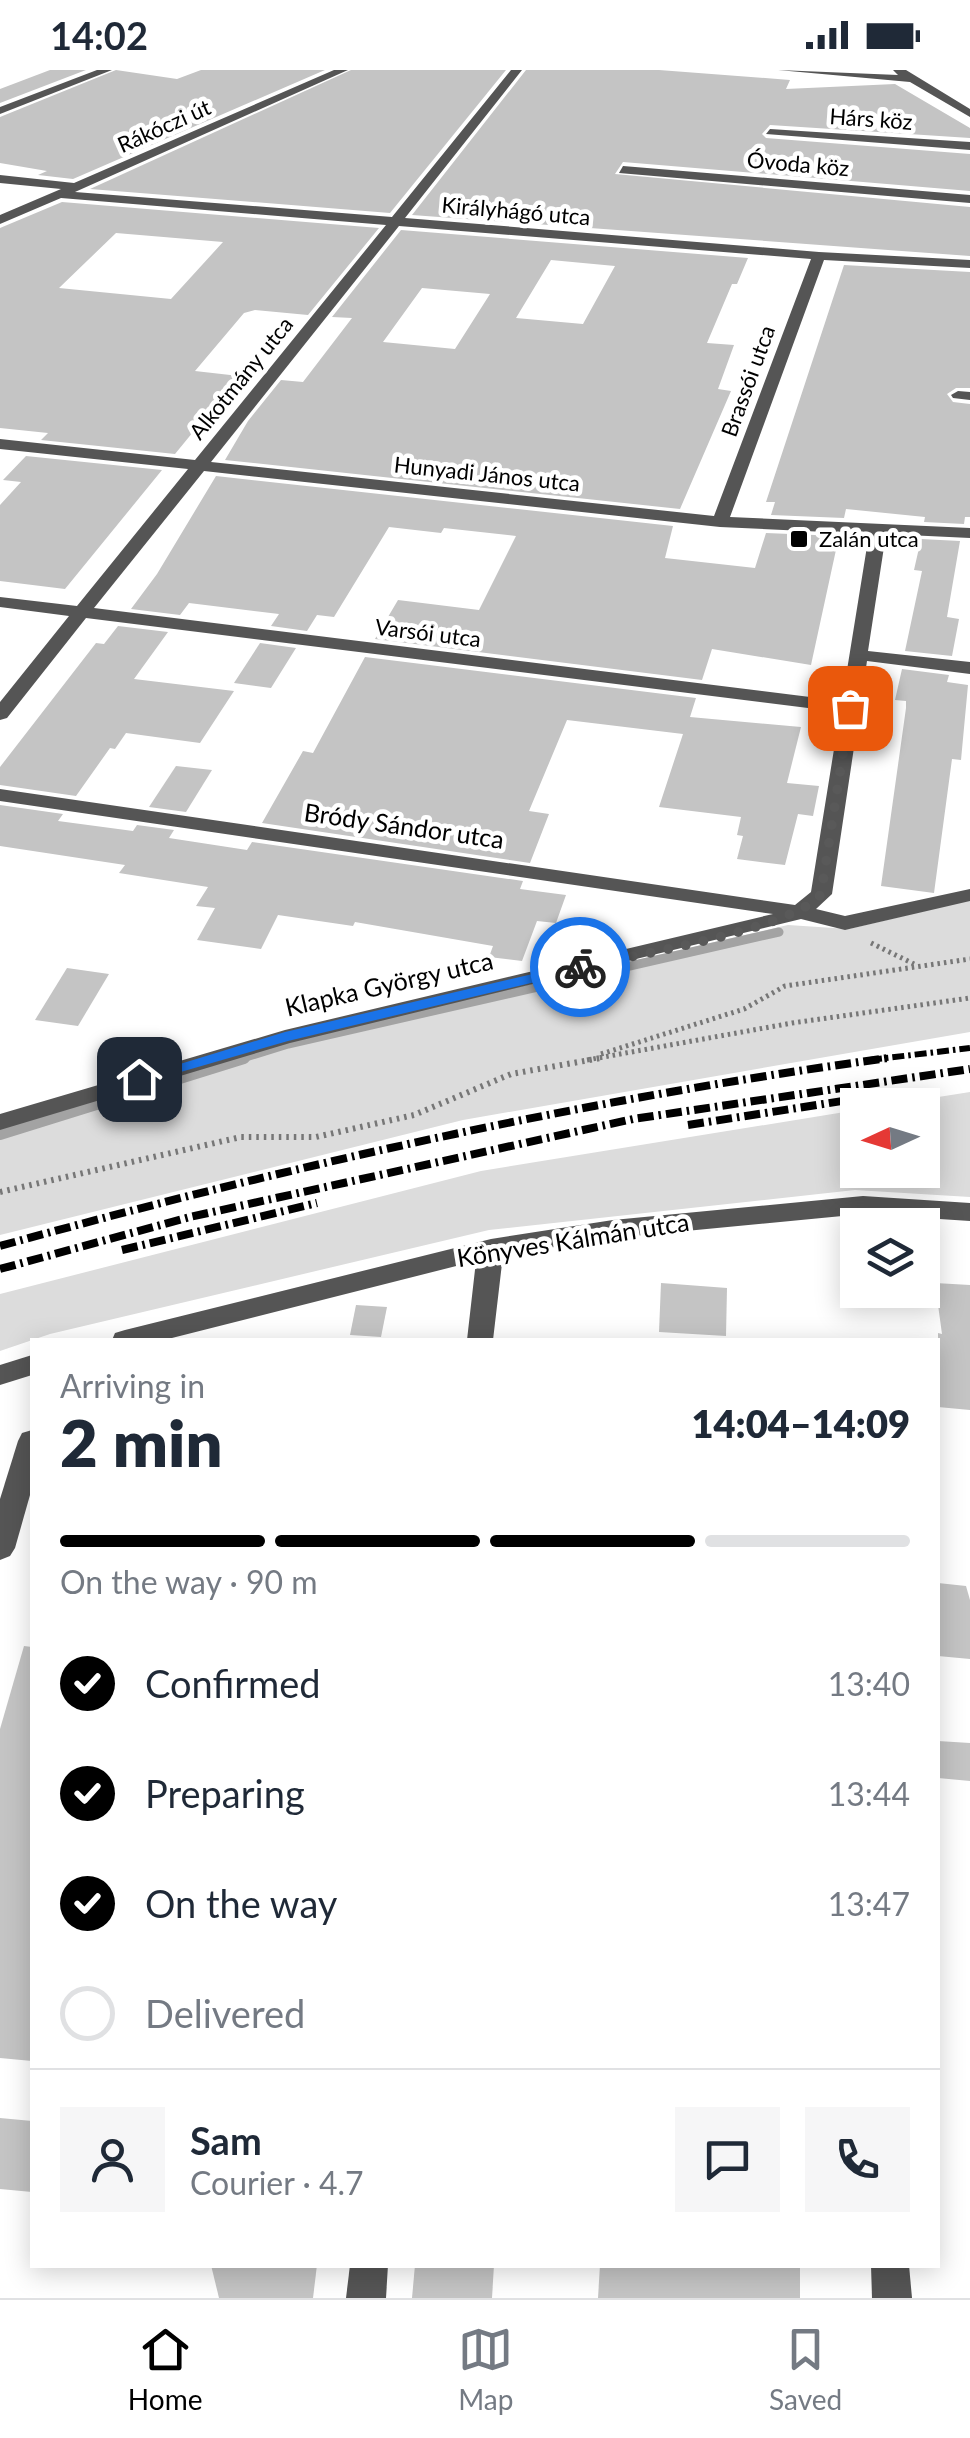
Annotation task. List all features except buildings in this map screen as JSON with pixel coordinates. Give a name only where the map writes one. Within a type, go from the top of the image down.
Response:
[{"type":"street","points":[[0,112],[107,70]]},
{"type":"street","name":"Rákóczi út","points":[[0,220],[343,70]]},
{"type":"street","name":"Alkotmány utca","points":[[0,714],[518,70]]},
{"type":"street","points":[[783,70],[912,79]]},
{"type":"street","points":[[898,70],[970,114]]},
{"type":"street","points":[[952,103],[970,104]]},
{"type":"street","name":"Hárs köz","points":[[770,132],[970,146]]},
{"type":"street","name":"Óvoda köz","points":[[622,170],[970,199]]},
{"type":"street","points":[[0,180],[76,186]]},
{"type":"street","name":"Királyhágó utca","points":[[60,194],[819,256],[970,264]]},
{"type":"street","name":"Brassói utca","points":[[720,522],[819,256]]},
{"type":"street","name":"Hunyadi János utca","points":[[0,444],[720,522],[970,533]]},
{"type":"street","points":[[800,912],[821,894],[878,531]]},
{"type":"street","name":"Varsói utca","points":[[0,602],[850,708]]},
{"type":"street","points":[[858,655],[970,668]]},
{"type":"street","name":"Bródy Sándor utca","points":[[0,795],[800,912]]},
{"type":"street","name":"Klapka György utca","points":[[0,1122],[285,1037],[800,912],[846,922],[970,894]]},
{"type":"street","points":[[0,1106],[29,1111]]},
{"type":"street","name":"Könyves Kálmán utca","points":[[133,1338],[491,1248],[613,1229],[863,1205],[970,1212]]},
{"type":"street","points":[[480,1338],[491,1248]]},
{"type":"street","points":[[0,1375],[30,1366]]},
{"type":"street","points":[[0,1548],[30,1448]]},
{"type":"street","points":[[366,2298],[370,2268]]},
{"type":"street","points":[[890,2268],[892,2298]]},
{"type":"path","points":[[846,922],[862,938],[917,965]]},
{"type":"path","points":[[574,1063],[744,1009],[785,986],[917,965],[970,962]]},
{"type":"path","points":[[0,1192],[241,1137],[316,1137],[414,1115],[511,1074],[792,1023],[970,998]]},
{"type":"shaded area","points":[[970,900],[970,1032],[463,1120],[0,1235],[0,1131],[291,1040],[788,925],[849,929]]},
{"type":"shaded area","points":[[970,1092],[970,1197],[855,1190],[489,1230],[30,1338],[0,1351],[0,1294],[481,1171],[840,1113],[840,1188],[940,1188],[940,1097]]},
{"type":"waterway","points":[[236,1060],[288,1044],[779,932]]},
{"type":"waterway","points":[[0,1134],[244,1058]]},
{"type":"railway","points":[[870,1060],[970,1048]]},
{"type":"railway","points":[[0,1246],[220,1188],[441,1137],[663,1093],[888,1058]]},
{"type":"railway","points":[[0,1269],[190,1217],[633,1119],[970,1069]]},
{"type":"railway","points":[[688,1125],[840,1101]]},
{"type":"railway","points":[[122,1250],[317,1203]]},
{"type":"way so far","points":[[580,967],[775,921],[814,903],[821,894],[850,708]]},
{"type":"place","name":"Zalán utca","points":[[799,539]]},
{"type":"route","points":[[139,1079],[285,1037],[580,967]]}]
